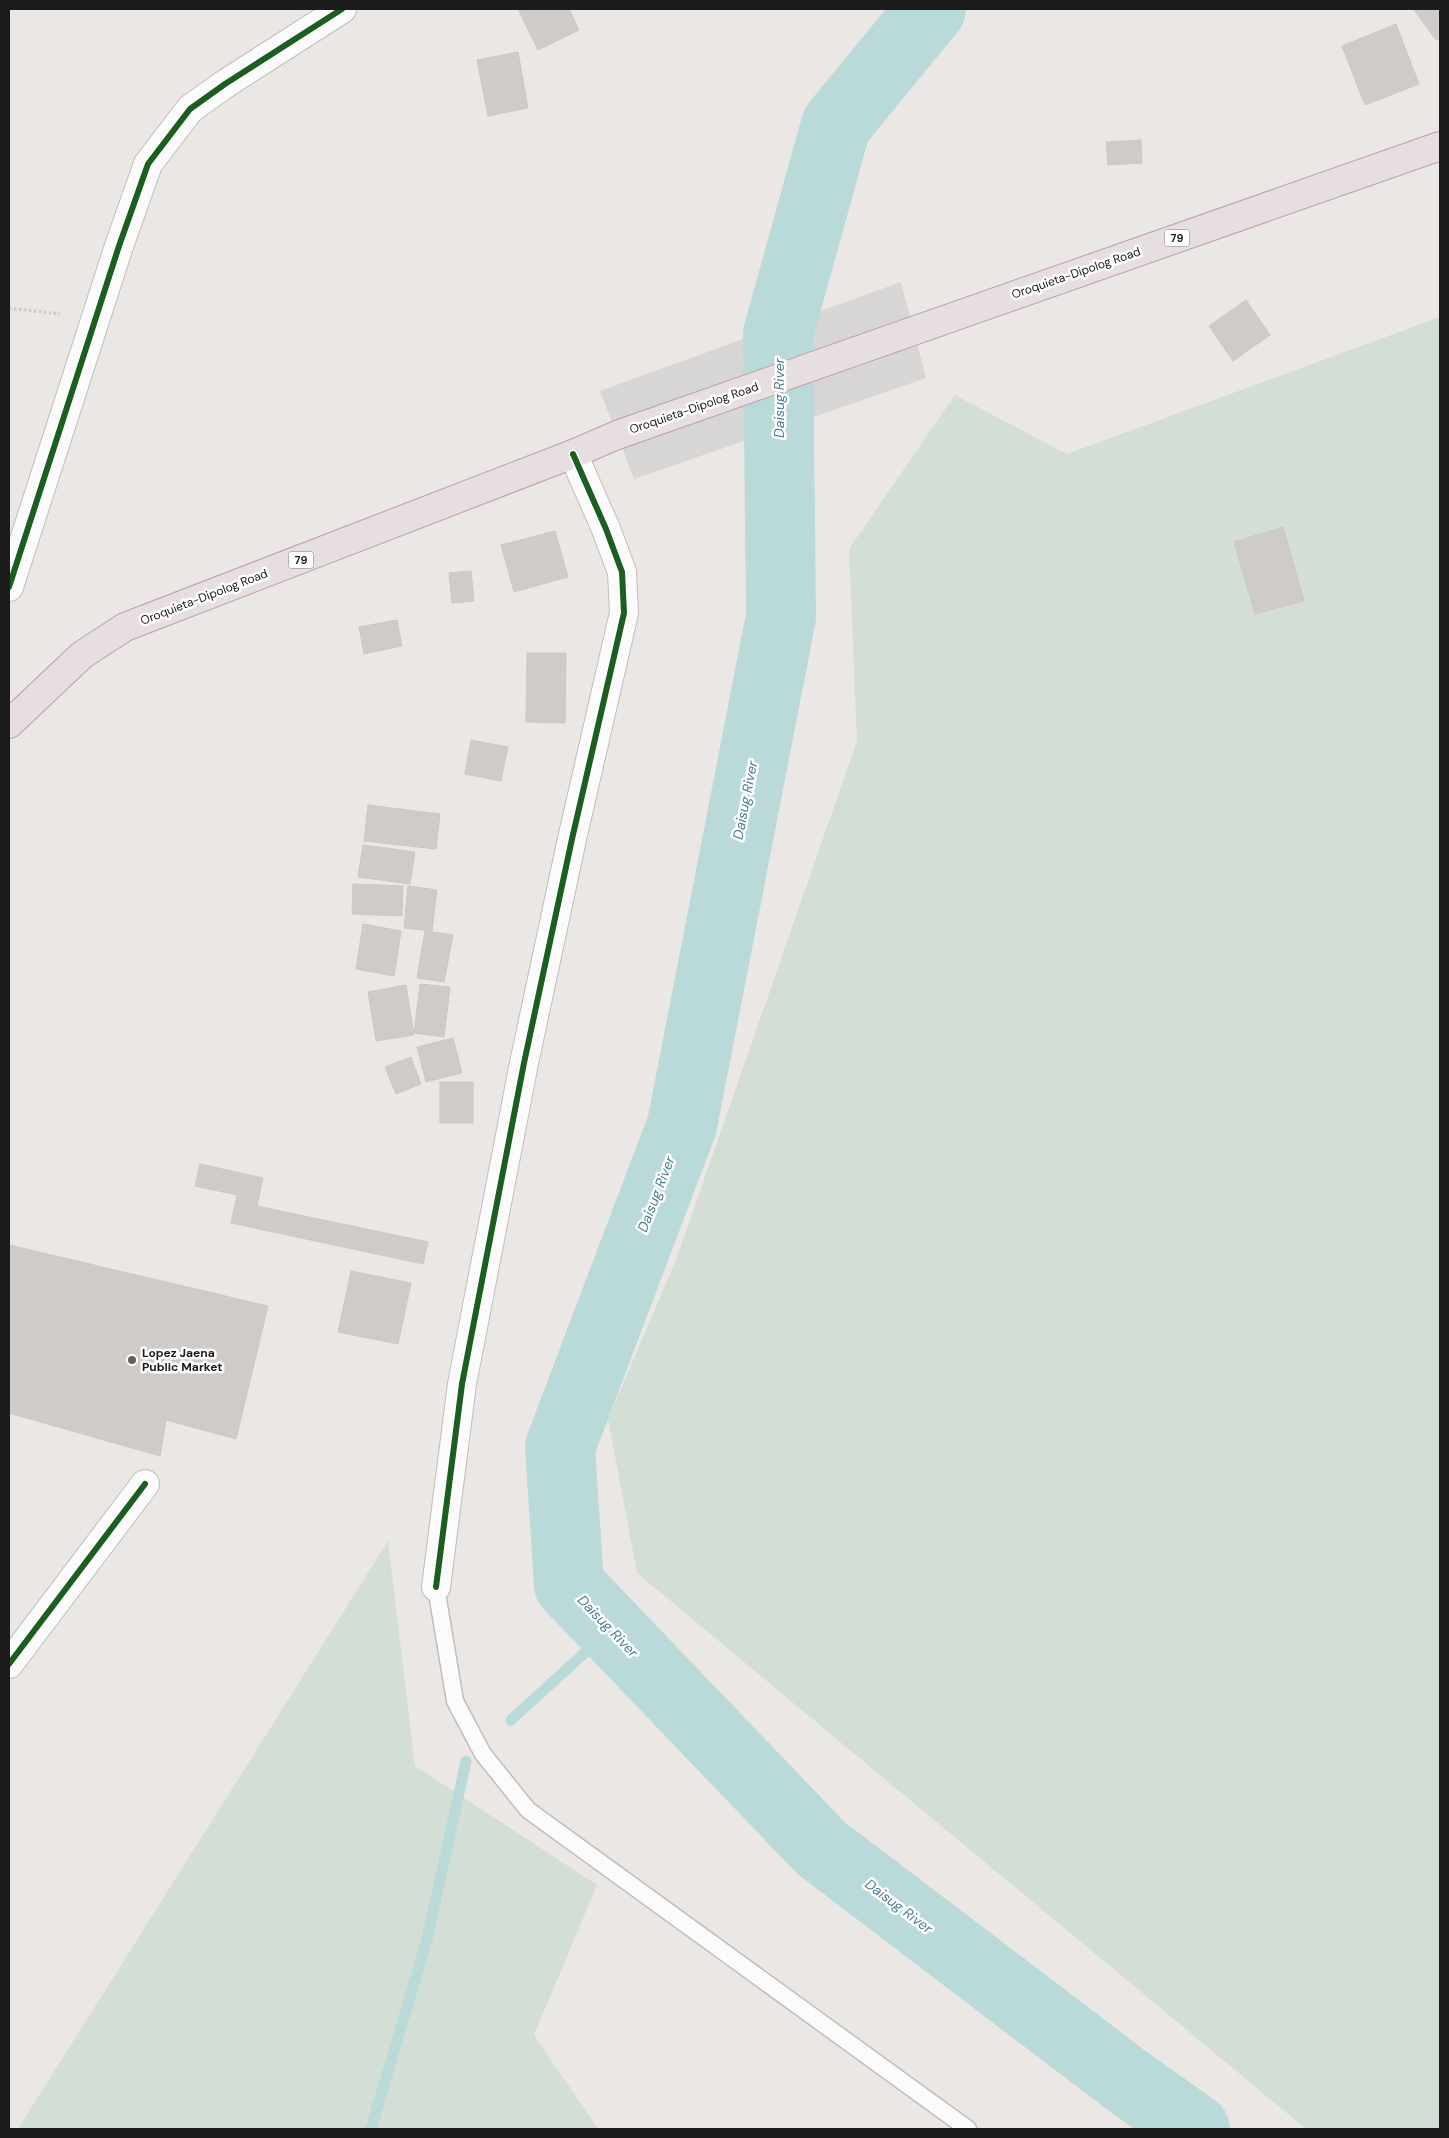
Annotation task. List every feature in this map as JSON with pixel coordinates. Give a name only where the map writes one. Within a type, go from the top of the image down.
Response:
[{"type":"highway","name":"Oroquieta-Dipolog Road","points":[[9,724],[82,655],[125,626],[617,435],[1440,146]]},
{"type":"street","points":[[9,587],[119,246],[148,164],[190,109],[225,84],[342,9]]},
{"type":"street","points":[[436,1587],[467,1355],[526,1053],[624,613],[622,572],[606,529],[572,454]]},
{"type":"street","points":[[9,1664],[145,1484]]},
{"type":"lane","points":[[436,1587],[455,1701],[482,1754],[528,1810],[968,2129]]},
{"type":"path","points":[[9,308],[96,318]]},
{"type":"shaded area","points":[[1440,317],[1440,2129],[1306,2129],[637,1573],[608,1419],[676,1260],[857,741],[849,549],[955,395],[1067,454]]},
{"type":"shaded area","points":[[388,1541],[415,1766],[597,1885],[534,2035],[598,2129],[18,2129]]},
{"type":"pier","points":[[901,282],[926,378],[634,479],[600,391]]},
{"type":"building","points":[[518,9],[569,9],[579,30],[538,50]]},
{"type":"building","points":[[1440,9],[1440,38],[1436,40],[1414,10]]},
{"type":"building","points":[[1396,24],[1419,84],[1365,105],[1342,46]]},
{"type":"building","points":[[518,52],[528,108],[488,116],[477,60]]},
{"type":"building","points":[[1141,140],[1142,163],[1108,165],[1106,142]]},
{"type":"building","points":[[1246,300],[1270,335],[1233,361],[1209,326]]},
{"type":"building","points":[[1283,527],[1304,601],[1255,614],[1234,542]]},
{"type":"building","points":[[555,531],[568,577],[514,592],[501,545]]},
{"type":"building","points":[[471,571],[474,601],[452,603],[449,573]]},
{"type":"building","points":[[397,620],[402,646],[364,654],[359,627]]},
{"type":"building","points":[[527,653],[566,653],[565,723],[526,722]]},
{"type":"building","points":[[471,740],[508,747],[501,781],[465,774]]},
{"type":"building","points":[[368,805],[440,814],[436,849],[364,841]]},
{"type":"building","points":[[363,845],[415,852],[410,884],[358,877]]},
{"type":"building","points":[[353,884],[403,886],[402,916],[352,914]]},
{"type":"building","points":[[408,886],[437,890],[432,931],[404,928]]},
{"type":"building","points":[[363,924],[401,931],[394,976],[356,969]]},
{"type":"building","points":[[425,931],[453,935],[444,982],[417,978]]},
{"type":"building","points":[[420,984],[450,987],[444,1037],[414,1033]]},
{"type":"building","points":[[406,985],[414,1035],[376,1041],[368,992]]},
{"type":"building","points":[[453,1038],[462,1073],[426,1082],[417,1047]]},
{"type":"building","points":[[411,1057],[421,1084],[396,1094],[385,1067]]},
{"type":"building","points":[[440,1082],[473,1082],[473,1123],[440,1123]]},
{"type":"building","points":[[200,1164],[263,1178],[257,1206],[428,1242],[423,1264],[231,1223],[237,1195],[195,1186]]},
{"type":"building","name":"Lopez Jaena Public Market","points":[[9,1245],[268,1306],[236,1439],[166,1420],[160,1456],[9,1413]]},
{"type":"building","points":[[351,1271],[411,1283],[398,1344],[338,1332]]},
{"type":"waterway","name":"Daisug River","points":[[931,9],[836,125],[778,334],[781,617],[682,1125],[560,1447],[569,1585],[821,1848],[1126,2080],[1195,2129]]},
{"type":"waterway","points":[[511,1720],[612,1628]]},
{"type":"waterway","points":[[371,2129],[427,1939],[466,1761]]},
{"type":"cycle path","points":[[9,587],[119,246],[148,164],[190,109],[225,84],[342,9]]},
{"type":"cycle path","points":[[436,1587],[462,1384],[524,1063],[572,839],[624,613],[622,572],[606,529],[573,454]]},
{"type":"cycle path","points":[[9,1664],[145,1484]]},
{"type":"place","name":"Lopez Jaena Public Market","points":[[132,1360]]}]
